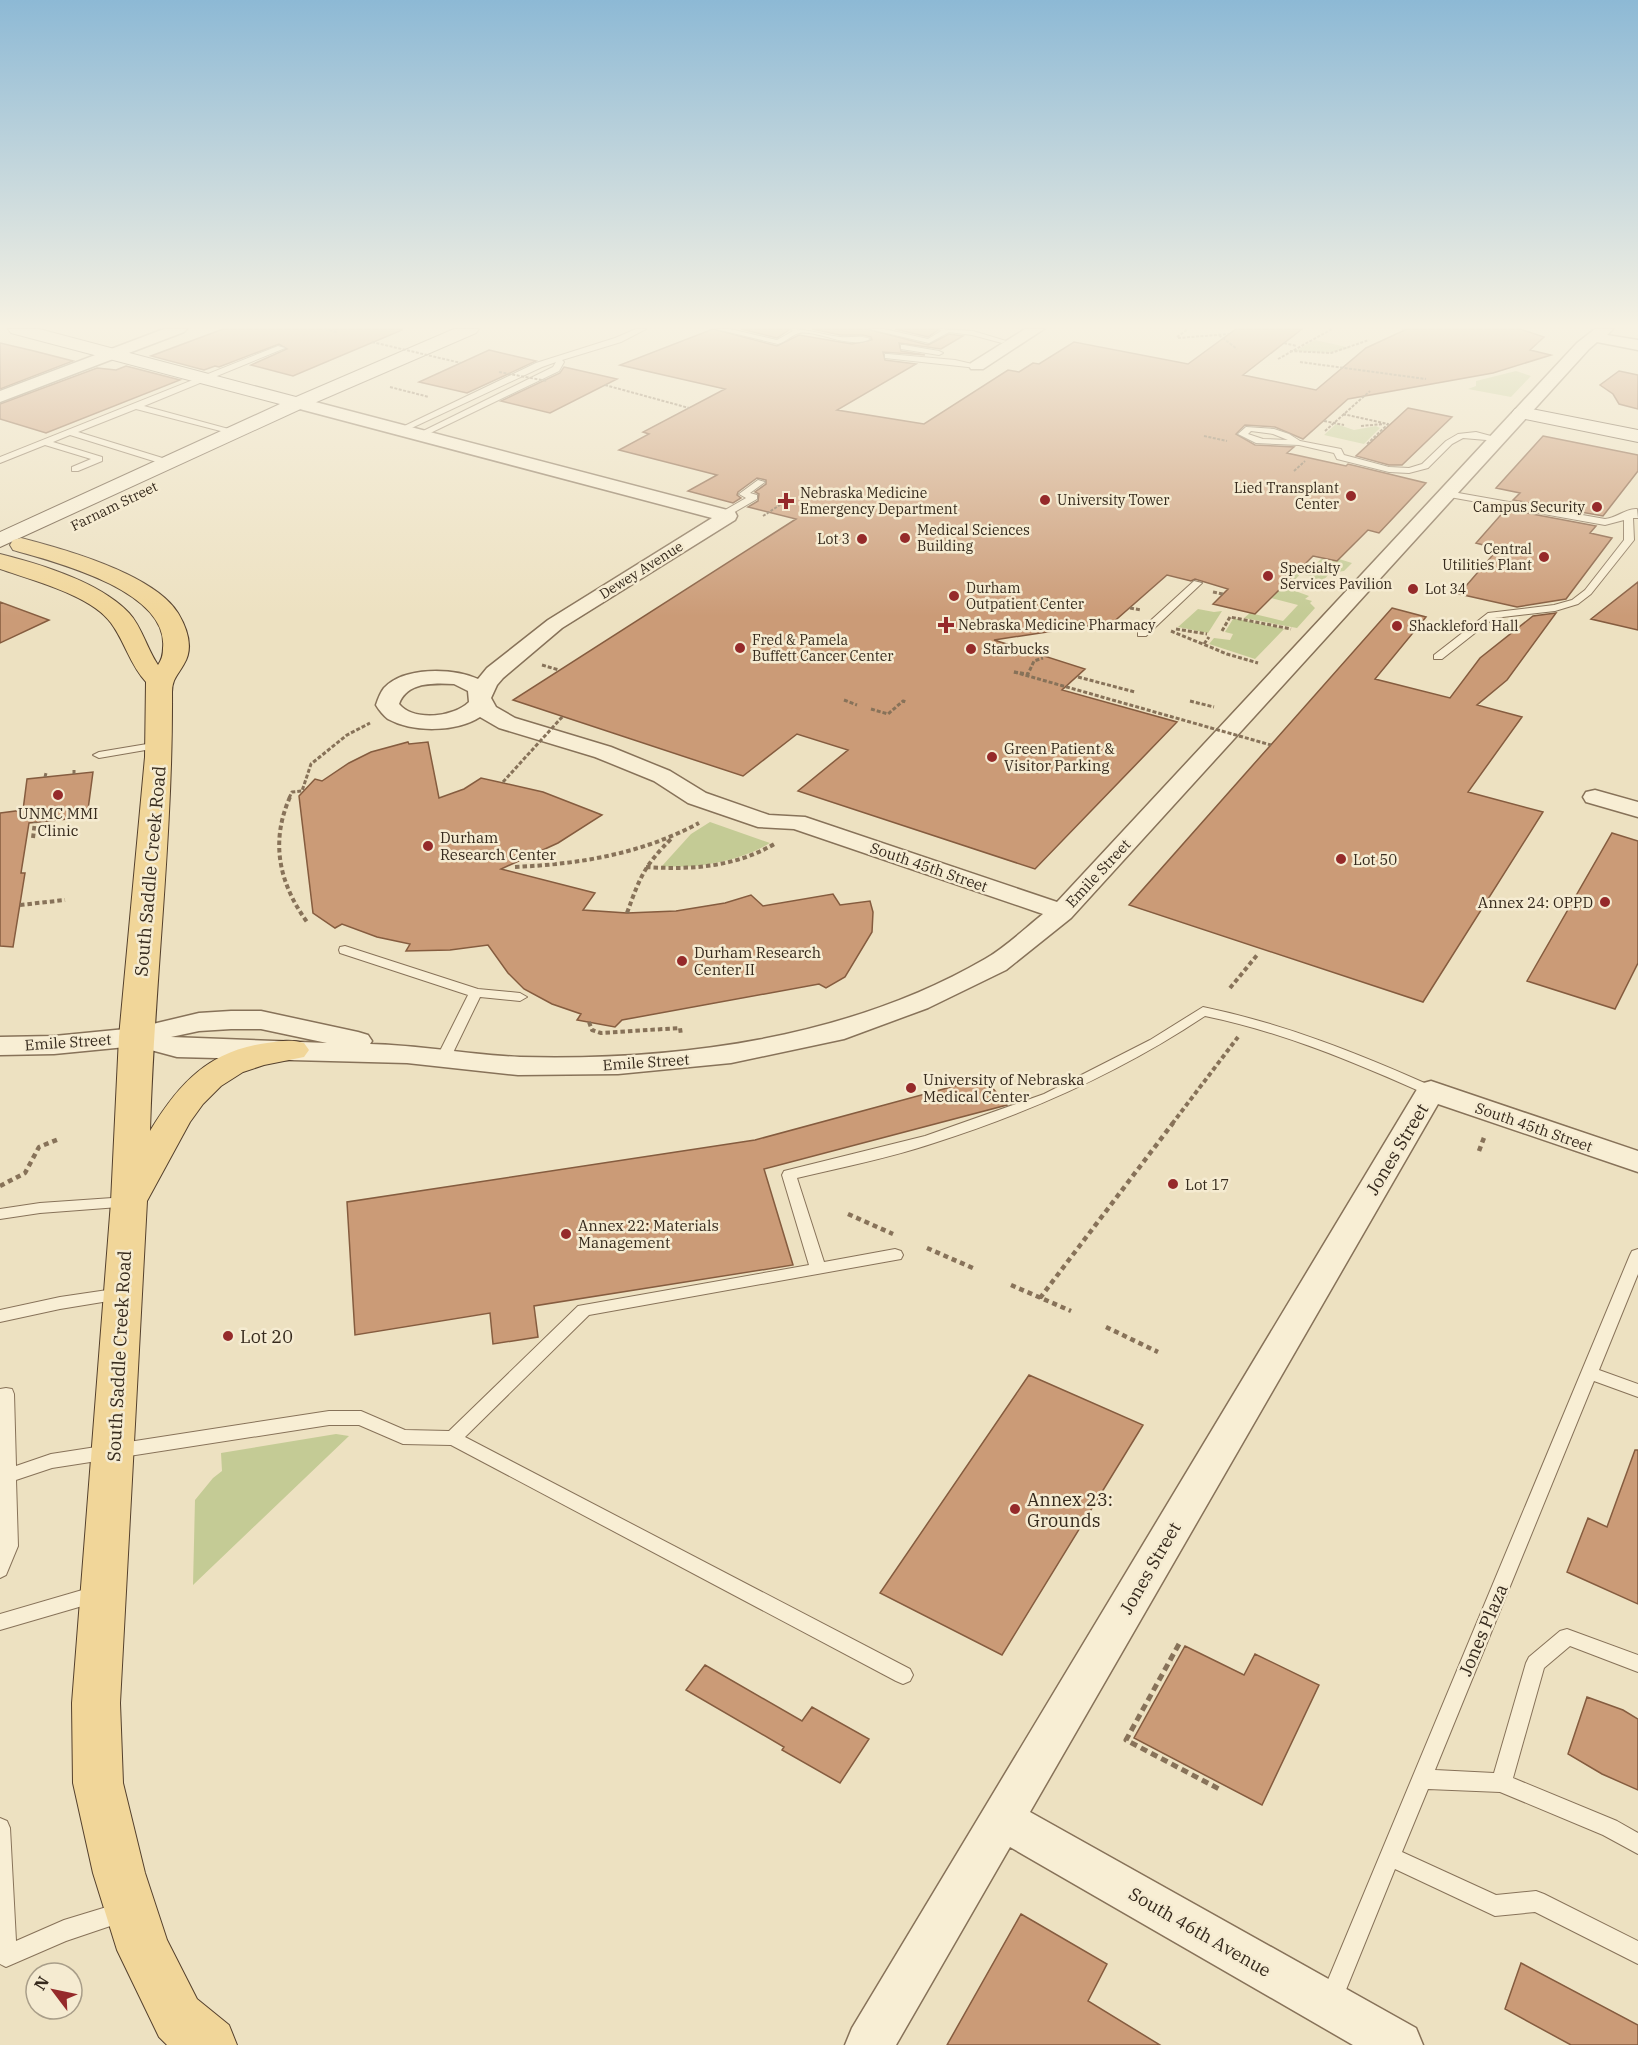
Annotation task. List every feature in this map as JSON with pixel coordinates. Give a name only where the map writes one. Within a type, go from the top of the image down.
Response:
[{"type":"main road","name":"Farnam Street","points":[[0,548],[166,462],[253,424]]},
{"type":"main road","points":[[1580,424],[1638,436]]},
{"type":"main road","name":"Farnam Street","points":[[28,547],[183,472],[226,437]]},
{"type":"main road","points":[[28,547],[85,564],[115,577],[155,602],[172,623],[177,634],[175,659],[159,681],[146,667],[121,620],[108,607],[0,548],[28,547]]},
{"type":"main road","name":"South Saddle Creek Road","points":[[159,681],[159,744],[136,1037],[129,1202],[96,1703],[98,1783],[119,1873],[144,1950],[189,2036]]},
{"type":"main road","points":[[129,1202],[180,1110],[208,1077],[223,1067],[253,1055],[292,1050]]},
{"type":"street","points":[[379,424],[726,516]]},
{"type":"street","name":"Emile Street","points":[[136,1037],[177,1048],[406,1054],[518,1066],[618,1065],[731,1054],[788,1044],[834,1033],[958,985],[996,964],[1062,912],[1511,424]]},
{"type":"street","name":"Dewey Avenue","points":[[481,698],[486,682],[495,673],[555,624],[726,516]]},
{"type":"street","name":"Dewey Avenue","points":[[443,677],[461,674],[513,642],[555,624]]},
{"type":"street","name":"South 45th Street","points":[[603,752],[555,748],[432,722],[403,719],[393,714],[388,708],[387,700],[392,693],[413,681],[443,677],[470,682],[479,688],[488,712],[507,723],[603,752],[662,776],[697,798],[767,822],[796,822],[1062,912]]},
{"type":"street","name":"South 45th Street","points":[[432,722],[463,716],[474,710],[481,698]]},
{"type":"street","points":[[1595,797],[1638,810]]},
{"type":"street","name":"Emile Street","points":[[0,1046],[54,1045],[136,1037],[199,1022],[261,1020],[327,1032],[406,1054]]},
{"type":"street","name":"South 45th Street","points":[[1431,1091],[1638,1162]]},
{"type":"street","name":"Jones Street","points":[[869,2045],[1431,1091]]},
{"type":"street","name":"South 46th Avenue","points":[[1001,1819],[1399,2045]]},
{"type":"lane","points":[[0,460],[89,424]]},
{"type":"lane","points":[[190,424],[226,437]]},
{"type":"lane","points":[[400,430],[412,424]]},
{"type":"lane","points":[[419,435],[441,424]]},
{"type":"lane","points":[[1297,442],[1288,436],[1269,430],[1249,429],[1242,434],[1267,443],[1297,442],[1338,452],[1340,457],[1400,470],[1426,466],[1455,436],[1473,434],[1498,439]]},
{"type":"lane","points":[[70,432],[166,462]]},
{"type":"lane","points":[[45,442],[99,459],[75,469]]},
{"type":"lane","points":[[726,516],[754,497],[742,494],[761,483]]},
{"type":"lane","points":[[1447,494],[1605,522],[1633,515]]},
{"type":"lane","points":[[1438,657],[1491,615],[1555,608],[1575,602],[1588,592],[1629,540],[1633,515],[1638,508]]},
{"type":"lane","points":[[1142,634],[1197,583]]},
{"type":"lane","points":[[99,755],[159,744]]},
{"type":"lane","points":[[345,950],[476,993],[520,997]]},
{"type":"lane","points":[[442,1059],[476,993]]},
{"type":"lane","points":[[818,1268],[789,1175],[928,1140],[1049,1097],[1155,1043],[1203,1011],[1239,1017],[1353,1057],[1431,1091]]},
{"type":"lane","points":[[0,1214],[40,1208],[129,1202]]},
{"type":"lane","name":"Jones Plaza","points":[[1328,2005],[1638,1255]]},
{"type":"lane","points":[[453,1438],[584,1310],[896,1256]]},
{"type":"lane","points":[[0,1316],[123,1293]]},
{"type":"lane","points":[[1590,1373],[1638,1391]]},
{"type":"lane","points":[[0,1396],[6,1394],[3,1478],[9,1546],[0,1570]]},
{"type":"lane","points":[[3,1478],[51,1461],[287,1423],[346,1417],[375,1423],[403,1437],[453,1438],[903,1675]]},
{"type":"lane","points":[[0,1622],[104,1591]]},
{"type":"lane","points":[[1501,1783],[1536,1663],[1567,1637],[1638,1664]]},
{"type":"lane","points":[[1421,1779],[1501,1783],[1610,1828],[1638,1844]]},
{"type":"lane","points":[[0,1828],[6,1956],[64,1931],[131,1909]]},
{"type":"lane","points":[[1389,1856],[1495,1906],[1536,1901],[1638,1953]]},
{"type":"path","points":[[1320,435],[1332,424]]},
{"type":"path","points":[[1361,426],[1382,424]]},
{"type":"path","points":[[1360,450],[1388,424]]},
{"type":"path","points":[[762,516],[786,501]]},
{"type":"path","points":[[1307,584],[1320,588]]},
{"type":"path","points":[[1213,592],[1223,594]]},
{"type":"path","points":[[1222,632],[1230,617],[1291,629]]},
{"type":"path","points":[[1204,644],[1208,635],[1166,627],[1204,644],[1258,663]]},
{"type":"path","points":[[1043,658],[1034,661],[1028,674],[1014,672],[1270,745]]},
{"type":"path","points":[[541,664],[559,670]]},
{"type":"path","points":[[1078,677],[1135,692]]},
{"type":"path","points":[[844,700],[857,705]]},
{"type":"path","points":[[871,709],[888,714],[903,701],[906,702]]},
{"type":"path","points":[[1190,701],[1214,707]]},
{"type":"path","points":[[503,782],[563,716]]},
{"type":"path","points":[[307,922],[289,896],[279,868],[277,849],[280,821],[292,792],[302,791],[311,764],[347,735],[365,725]]},
{"type":"path","points":[[515,867],[596,859],[636,849],[676,835],[707,818]]},
{"type":"path","points":[[33,838],[35,822]]},
{"type":"path","points":[[627,913],[635,888],[646,867],[657,852],[676,835]]},
{"type":"path","points":[[646,867],[680,869],[710,866],[753,855],[777,842]]},
{"type":"path","points":[[20,905],[65,900]]},
{"type":"path","points":[[1230,988],[1258,954]]},
{"type":"path","points":[[589,1022],[592,1030],[607,1034],[680,1028],[681,1041]]},
{"type":"path","points":[[1040,1298],[1244,1030]]},
{"type":"path","points":[[1479,1151],[1486,1131]]},
{"type":"path","points":[[0,1186],[25,1173],[39,1147],[59,1139]]},
{"type":"path","points":[[848,1214],[894,1234]]},
{"type":"path","points":[[927,1248],[975,1269]]},
{"type":"path","points":[[1011,1285],[1071,1311]]},
{"type":"path","points":[[1106,1327],[1158,1352]]},
{"type":"path","points":[[1179,1644],[1126,1740],[1221,1790]]},
{"type":"green space","points":[[1336,424],[1354,430],[1376,426],[1380,428],[1364,444],[1324,435]]},
{"type":"green space","points":[[1322,558],[1336,561],[1339,559],[1352,563],[1344,571],[1330,573],[1319,585],[1309,582],[1314,577],[1305,575]]},
{"type":"green space","points":[[1306,562],[1311,563],[1287,588],[1309,596],[1305,599],[1312,601],[1310,603],[1315,608],[1297,628],[1244,618],[1250,613],[1283,621],[1298,605],[1271,598]]},
{"type":"green space","points":[[1198,609],[1222,611],[1208,633],[1178,627]]},
{"type":"green space","points":[[1233,619],[1284,629],[1255,659],[1209,644],[1214,638],[1230,640],[1233,634],[1225,632]]},
{"type":"green space","points":[[710,822],[770,843],[745,855],[704,865],[662,866],[691,834]]},
{"type":"green space","points":[[336,1434],[349,1436],[193,1585],[195,1500],[213,1478],[222,1471],[221,1453]]},
{"type":"building","points":[[18,424],[68,424],[46,433]]},
{"type":"building","points":[[657,424],[1319,424],[1303,439],[1275,427],[1245,425],[1236,434],[1255,445],[1294,447],[1287,453],[1346,466],[1348,464],[1426,483],[1379,533],[1368,530],[1337,561],[1313,556],[1255,614],[1213,604],[1228,589],[1195,579],[1191,581],[1167,575],[1110,625],[1093,625],[994,640],[1085,669],[1062,690],[1177,722],[1035,869],[798,791],[848,750],[797,734],[743,776],[513,700],[796,519],[748,507],[758,501],[759,494],[755,492],[766,484],[766,480],[757,478],[738,492],[737,495],[741,498],[733,503],[688,491],[717,475],[619,450],[649,434],[643,432]]},
{"type":"building","points":[[1390,424],[1444,424],[1402,465],[1389,465],[1356,456]]},
{"type":"building","points":[[1543,436],[1638,455],[1638,471],[1603,516],[1513,500],[1520,493],[1496,488]]},
{"type":"building","name":"Central Utilities Plant","points":[[1506,509],[1596,526],[1590,533],[1612,538],[1566,599],[1517,607],[1459,594],[1498,549],[1476,543]]},
{"type":"building","points":[[1638,582],[1638,630],[1591,619]]},
{"type":"building","points":[[0,602],[49,620],[0,643]]},
{"type":"building","name":"Lot 50","points":[[1392,608],[1426,617],[1375,679],[1450,698],[1480,658],[1533,616],[1556,613],[1507,680],[1477,705],[1522,717],[1468,792],[1543,812],[1423,1002],[1129,905]]},
{"type":"building","points":[[408,742],[409,744],[428,742],[439,798],[464,789],[481,778],[543,792],[602,815],[558,843],[501,869],[595,893],[583,910],[627,913],[676,911],[725,903],[751,895],[763,906],[833,894],[840,905],[870,901],[873,912],[872,932],[845,977],[826,988],[819,984],[622,1020],[615,1027],[577,1020],[581,1014],[552,1004],[524,989],[508,973],[488,945],[450,950],[406,951],[410,944],[377,937],[342,924],[335,928],[313,913],[299,796],[315,779],[322,781],[371,752]]},
{"type":"building","name":"UNMC MMI Clinic","points":[[93,772],[87,817],[29,823],[21,873],[25,873],[13,947],[0,946],[0,813],[23,810],[27,779]]},
{"type":"building","name":"Annex 24: OPPD","points":[[1612,833],[1638,841],[1638,963],[1615,1009],[1527,981]]},
{"type":"building","name":"Annex 22: Materials Management","points":[[984,1078],[1007,1105],[764,1169],[793,1265],[534,1306],[538,1337],[493,1344],[490,1313],[355,1335],[347,1202],[755,1140]]},
{"type":"building","name":"Annex 23: Grounds","points":[[1029,1375],[1143,1425],[1002,1655],[880,1593]]},
{"type":"building","points":[[1635,1450],[1638,1450],[1638,1604],[1567,1572],[1588,1518],[1607,1527]]},
{"type":"building","points":[[1185,1646],[1244,1675],[1255,1654],[1319,1685],[1262,1805],[1134,1738]]},
{"type":"building","points":[[705,1665],[802,1721],[812,1707],[869,1739],[840,1783],[782,1750],[784,1747],[686,1690]]},
{"type":"building","points":[[1587,1697],[1623,1710],[1638,1719],[1638,1790],[1602,1774],[1568,1754]]},
{"type":"building","points":[[1021,1914],[1107,1964],[1088,2001],[1160,2045],[947,2045]]},
{"type":"building","points":[[1521,1963],[1638,2025],[1638,2045],[1571,2045],[1505,2009]]},
{"type":"place","name":"Lied Transplant Center","points":[[1351,496]]},
{"type":"place","name":"University Tower","points":[[1045,500]]},
{"type":"place","name":"Nebraska Medicine Emergency Department","points":[[786,501]]},
{"type":"place","name":"Campus Security","points":[[1597,507]]},
{"type":"place","name":"Medical Sciences Building","points":[[905,538]]},
{"type":"place","name":"Lot 3","points":[[862,539]]},
{"type":"place","name":"Central Utilities Plant","points":[[1544,557]]},
{"type":"place","name":"Specialty Services Pavilion","points":[[1268,576]]},
{"type":"place","name":"Lot 34","points":[[1413,589]]},
{"type":"place","name":"Durham Outpatient Center","points":[[954,596]]},
{"type":"place","name":"Nebraska Medicine Pharmacy","points":[[946,625]]},
{"type":"place","name":"Shackleford Hall","points":[[1397,626]]},
{"type":"place","name":"Fred & Pamela Buffett Cancer Center","points":[[740,648]]},
{"type":"place","name":"Starbucks","points":[[971,649]]},
{"type":"place","name":"Green Patient & Visitor Parking","points":[[992,757]]},
{"type":"place","name":"UNMC MMI Clinic","points":[[58,795]]},
{"type":"place","name":"Durham Research Center","points":[[428,846]]},
{"type":"place","name":"Lot 50","points":[[1341,859]]},
{"type":"place","name":"Annex 24: OPPD","points":[[1605,902]]},
{"type":"place","name":"Durham Research Center II","points":[[682,961]]},
{"type":"place","name":"University of Nebraska Medical Center","points":[[911,1088]]},
{"type":"place","name":"Lot 17","points":[[1173,1184]]},
{"type":"place","name":"Annex 22: Materials Management","points":[[566,1234]]},
{"type":"place","name":"Lot 20","points":[[228,1336]]},
{"type":"place","name":"Annex 23: Grounds","points":[[1015,1509]]}]
